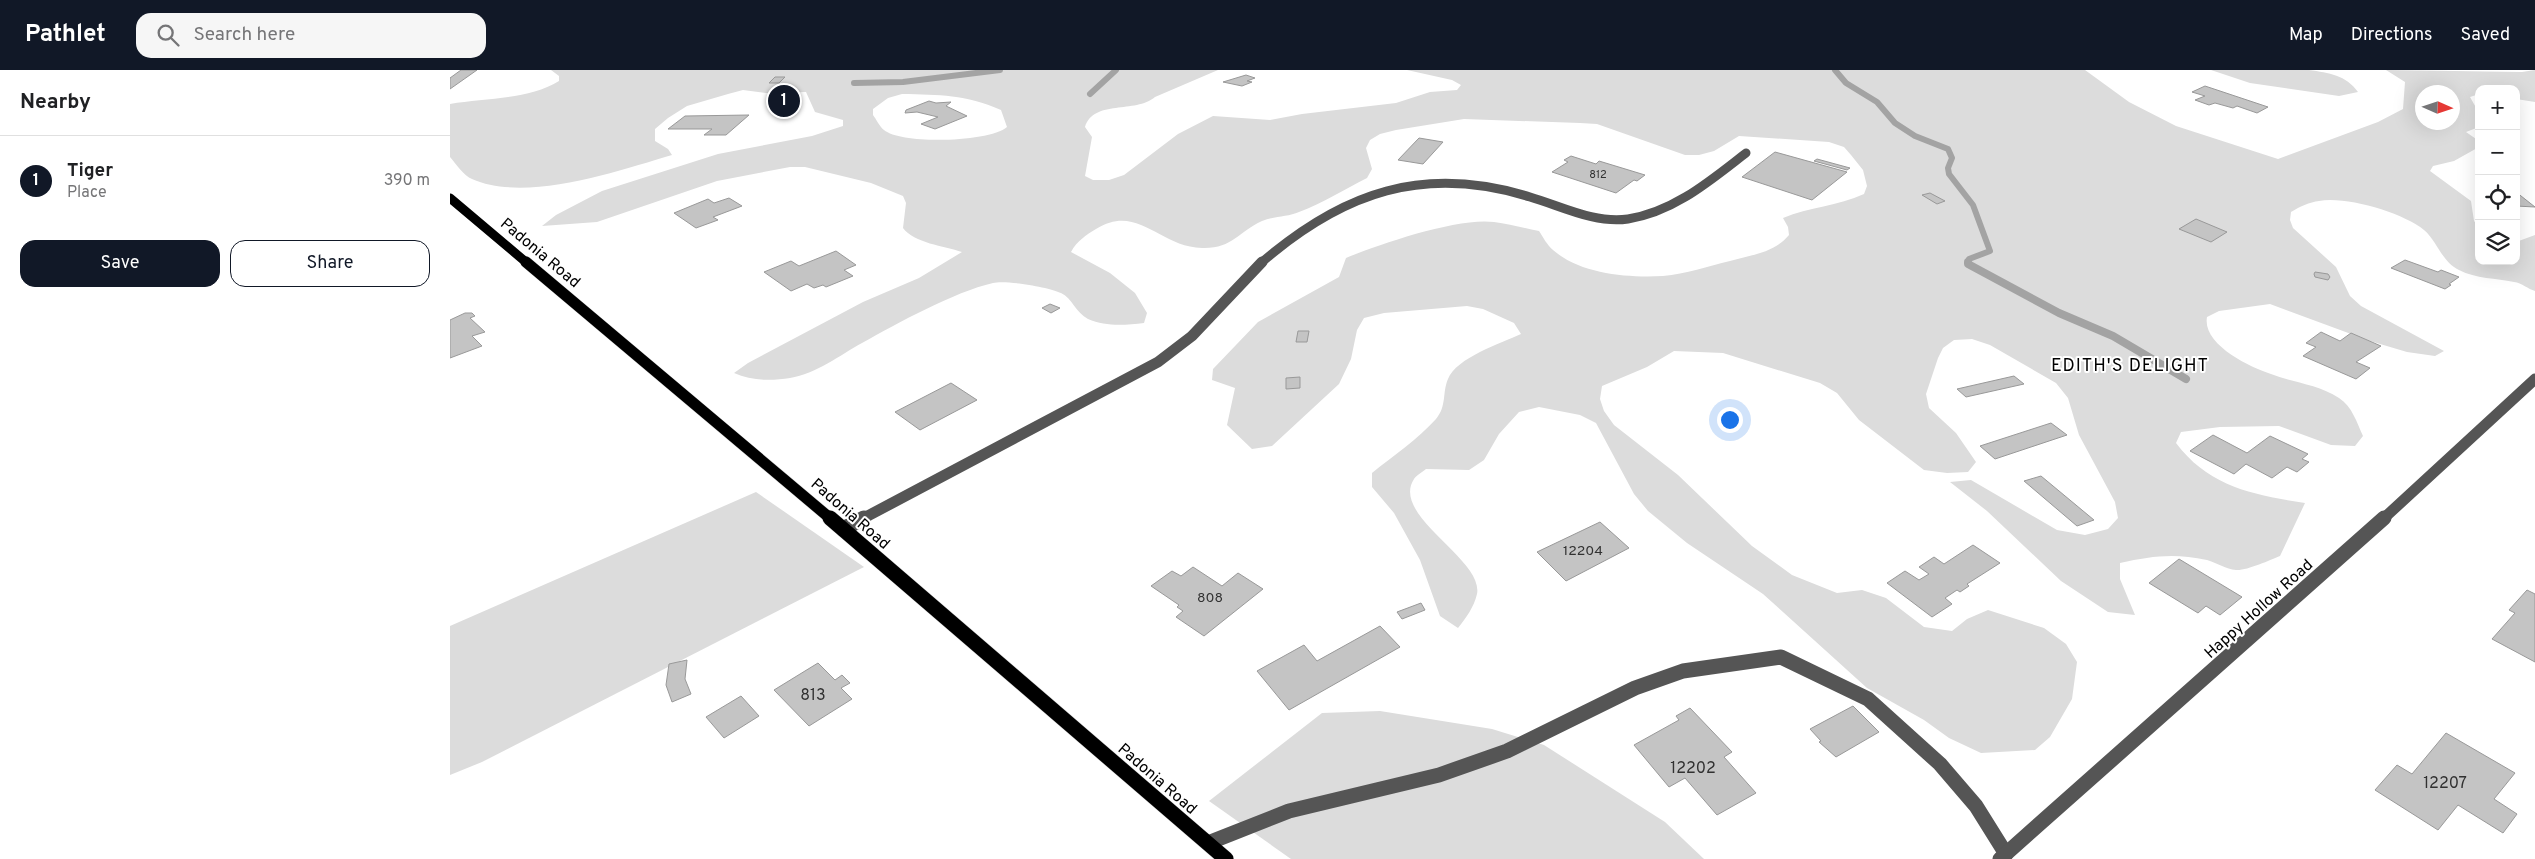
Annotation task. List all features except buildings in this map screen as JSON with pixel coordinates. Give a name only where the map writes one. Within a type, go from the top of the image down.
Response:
[{"type":"main road","name":"Padonia Road","points":[[450,198],[843,529],[1226,859]]},
{"type":"street","points":[[843,529],[1122,383],[1163,359],[1190,338],[1265,258],[1303,231],[1353,202],[1402,186],[1426,182],[1473,182],[1510,191],[1591,216],[1608,220],[1630,219],[1674,204],[1715,177],[1746,153]]},
{"type":"street","name":"Happy Hollow Road","points":[[2003,856],[2340,558],[2535,379]]},
{"type":"street","points":[[1208,843],[1289,810],[1439,775],[1507,751],[1635,688],[1683,671],[1781,657],[1868,699],[1940,764],[1976,806],[2003,856]]},
{"type":"shaded area","points":[[551,70],[1218,70],[1147,102],[1106,110],[1090,118],[1085,127],[1092,137],[1085,176],[1093,180],[1109,180],[1124,175],[1178,134],[1213,116],[1270,120],[1302,114],[1396,103],[1430,92],[1457,90],[1461,85],[1452,80],[1407,70],[2085,70],[2129,102],[2176,126],[2278,159],[2378,122],[2403,109],[2405,82],[2386,70],[2522,72],[2535,70],[2535,102],[2520,100],[2520,85],[2475,85],[2475,95],[2470,97],[2475,106],[2475,129],[2466,132],[2475,138],[2475,149],[2454,161],[2433,166],[2430,171],[2471,201],[2475,222],[2475,265],[2520,265],[2520,241],[2535,235],[2535,291],[2517,283],[2479,277],[2459,270],[2448,262],[2424,230],[2403,218],[2374,207],[2359,203],[2331,200],[2312,202],[2291,212],[2290,220],[2293,228],[2336,267],[2350,296],[2361,306],[2444,351],[2435,356],[2407,352],[2370,341],[2270,304],[2219,311],[2207,317],[2207,327],[2212,336],[2219,345],[2240,360],[2271,374],[2331,393],[2344,401],[2354,415],[2363,436],[2355,446],[2331,445],[2279,426],[2220,427],[2181,432],[2176,443],[2203,470],[2218,479],[2250,492],[2305,503],[2280,556],[2252,567],[2236,570],[2207,560],[2173,556],[2153,557],[2120,563],[2120,579],[2135,615],[2108,612],[2061,581],[1987,511],[1950,482],[1971,480],[2057,530],[2085,535],[2108,529],[2118,518],[2115,502],[2079,435],[2068,398],[2056,383],[1990,345],[1972,339],[1954,340],[1943,348],[1926,394],[1929,408],[1956,433],[1976,462],[1968,472],[1947,473],[1924,470],[1859,420],[1837,393],[1820,383],[1723,353],[1674,351],[1647,367],[1602,386],[1600,399],[1604,411],[1614,425],[1678,475],[1752,546],[1792,575],[1837,593],[1862,590],[1886,598],[1924,627],[1952,631],[1967,619],[1988,610],[2044,628],[2066,644],[2077,662],[2072,699],[2050,737],[2035,750],[1981,753],[1949,738],[1924,720],[1867,688],[1763,594],[1687,543],[1648,511],[1634,494],[1596,423],[1580,415],[1539,407],[1519,412],[1499,434],[1484,460],[1469,470],[1426,469],[1414,479],[1410,493],[1415,508],[1425,522],[1467,566],[1475,581],[1476,599],[1458,628],[1440,616],[1420,560],[1394,513],[1372,487],[1372,473],[1436,419],[1442,409],[1448,379],[1460,364],[1480,352],[1521,334],[1514,323],[1483,309],[1467,306],[1384,313],[1364,318],[1357,330],[1351,359],[1339,384],[1272,446],[1252,449],[1227,425],[1235,388],[1212,380],[1213,369],[1258,322],[1339,277],[1346,258],[1398,239],[1440,228],[1479,222],[1494,222],[1539,231],[1553,250],[1564,258],[1590,269],[1620,275],[1663,276],[1680,274],[1769,250],[1789,235],[1788,227],[1783,218],[1864,194],[1867,186],[1863,170],[1844,147],[1829,142],[1739,136],[1714,151],[1699,155],[1685,155],[1597,124],[1464,119],[1396,130],[1380,134],[1370,140],[1366,148],[1372,169],[1367,178],[1295,214],[1262,221],[1221,246],[1202,248],[1187,246],[1137,223],[1124,221],[1111,222],[1085,236],[1071,252],[1110,273],[1135,293],[1147,313],[1144,323],[1116,325],[1095,322],[1080,313],[1068,298],[1061,293],[1038,286],[999,282],[961,293],[926,309],[809,373],[790,378],[762,380],[747,378],[734,373],[748,363],[863,302],[919,278],[962,252],[922,241],[908,233],[903,228],[906,203],[903,196],[871,183],[805,167],[790,167],[717,181],[597,222],[542,226],[556,215],[602,191],[718,154],[812,136],[843,126],[843,120],[815,112],[806,92],[766,93],[743,90],[687,106],[668,118],[655,129],[655,141],[668,149],[672,155],[626,169],[572,182],[518,188],[494,186],[472,179],[463,173],[450,157],[450,104],[520,95],[534,92],[559,81],[559,76]],"holes":[[[902,94],[964,98],[1001,110],[1007,127],[998,132],[983,136],[926,140],[894,135],[884,130],[873,115],[873,109],[888,98]]]},
{"type":"shaded area","points":[[2211,70],[2309,70],[2342,78],[2358,92],[2339,96],[2250,83]]},
{"type":"shaded area","points":[[756,492],[864,567],[482,762],[450,775],[450,626]]},
{"type":"shaded area","points":[[1380,711],[1492,729],[1544,745],[1665,822],[1704,859],[1291,859],[1209,801],[1322,713]]},
{"type":"waterway","points":[[854,83],[903,82],[1000,70]]},
{"type":"waterway","points":[[1090,94],[1116,70]]},
{"type":"waterway","points":[[1835,70],[1846,83],[1877,102],[1895,123],[1915,136],[1948,149],[1952,158],[1948,168],[1949,174],[1973,205],[1990,251],[1969,259],[1968,263]]},
{"type":"waterway","points":[[1968,263],[2059,313],[2113,336],[2186,379]]},
{"type":"place","name":"Tiger","points":[[784,101]]},
{"type":"district","name":"EDITH'S DELIGHT","points":[[2130,365]]}]
